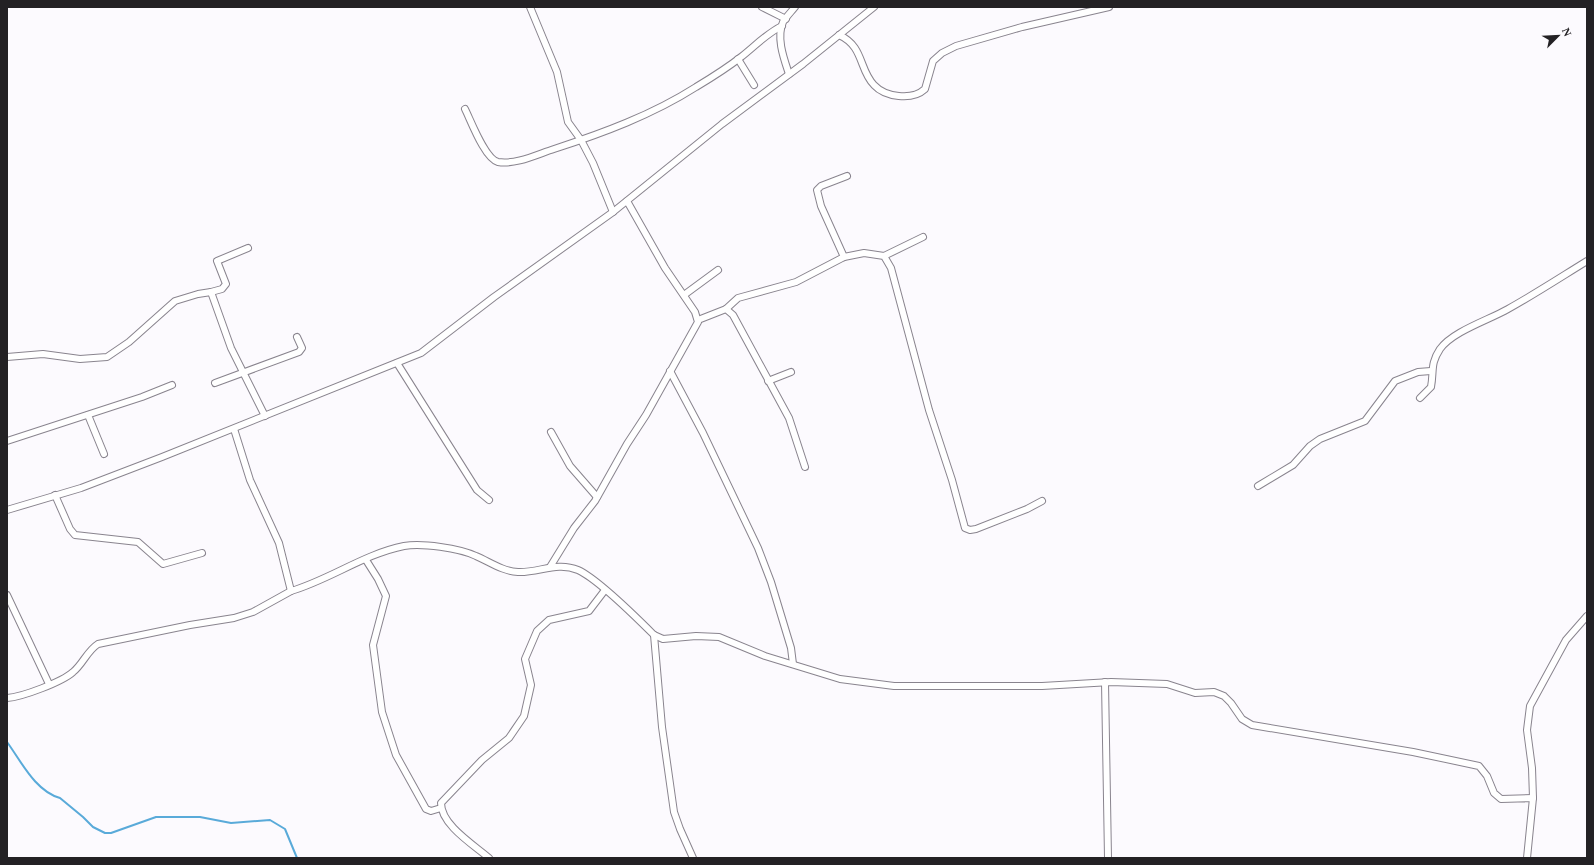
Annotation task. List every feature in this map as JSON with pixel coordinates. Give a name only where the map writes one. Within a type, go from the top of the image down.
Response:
[{"type":"street","points":[[530,7],[557,72],[568,122],[581,140],[593,163],[613,212]]},
{"type":"street","points":[[762,7],[786,19]]},
{"type":"street","points":[[789,74],[780,41],[782,26],[795,7]]},
{"type":"street","points":[[7,510],[81,488],[234,429],[421,353],[494,297],[613,212],[722,124],[840,35],[874,7]]},
{"type":"street","points":[[840,35],[850,42],[859,54],[873,84],[889,93],[904,96],[925,89],[934,61],[942,53],[956,46],[1022,27],[1109,7]]},
{"type":"street","points":[[465,109],[482,145],[491,158],[498,162],[516,161],[581,140],[642,116],[695,88],[738,59],[782,26]]},
{"type":"street","points":[[738,59],[754,85]]},
{"type":"street","points":[[844,257],[821,206],[817,190],[825,184],[847,176]]},
{"type":"street","points":[[550,567],[574,528],[597,497],[627,444],[646,415],[696,327],[698,320],[684,295],[665,268],[627,201]]},
{"type":"street","points":[[698,320],[726,310],[738,298],[796,282],[844,257],[864,253],[884,256],[923,237]]},
{"type":"street","points":[[7,357],[43,354],[80,359],[107,357],[129,342],[175,301],[222,289],[226,284],[217,261],[248,248]]},
{"type":"street","points":[[884,256],[891,268],[927,402],[952,480],[965,528],[970,530],[976,529],[1027,509],[1042,501]]},
{"type":"street","points":[[1420,398],[1431,387],[1431,372],[1434,360],[1441,348],[1451,338],[1508,309],[1587,261]]},
{"type":"street","points":[[684,295],[718,270]]},
{"type":"street","points":[[211,292],[240,367],[244,371],[265,416]]},
{"type":"street","points":[[726,310],[733,315],[789,418],[804,467]]},
{"type":"street","points":[[215,383],[244,371],[299,352],[302,348],[297,337]]},
{"type":"street","points":[[397,363],[478,490],[489,500]]},
{"type":"street","points":[[670,371],[703,433],[758,548],[771,582],[791,648],[793,664]]},
{"type":"street","points":[[768,381],[791,372]]},
{"type":"street","points":[[1258,486],[1293,465],[1310,446],[1320,439],[1365,421],[1395,381],[1418,372],[1431,372]]},
{"type":"street","points":[[7,441],[88,415],[172,385]]},
{"type":"street","points":[[88,415],[104,454]]},
{"type":"street","points":[[234,429],[250,480],[279,543],[291,591]]},
{"type":"street","points":[[551,432],[570,466],[597,497]]},
{"type":"street","points":[[55,495],[70,530],[75,535],[138,542],[163,564],[202,553]]},
{"type":"street","points":[[7,698],[20,696],[73,672],[88,652],[98,644],[190,625],[234,618],[253,612],[291,591],[366,560],[404,546],[420,545],[457,550],[474,555],[504,570],[530,571],[562,565],[577,570],[605,590],[654,635],[663,639],[696,636],[719,637],[764,656],[840,679],[894,686],[1042,686],[1105,682],[1137,682],[1167,684],[1196,693],[1218,693],[1228,698],[1242,719],[1252,725],[1373,744],[1465,762],[1479,766],[1487,776],[1494,793],[1501,799],[1533,798]]},
{"type":"street","points":[[366,560],[378,579],[386,596],[373,640],[372,651],[379,697],[390,740],[399,762],[426,809],[431,811],[441,808]]},
{"type":"street","points":[[441,808],[444,799],[482,760],[509,738],[524,716],[531,685],[525,659],[538,631],[549,620],[589,611],[605,590]]},
{"type":"street","points":[[7,595],[49,684]]},
{"type":"street","points":[[1527,858],[1533,798],[1532,768],[1527,730],[1530,706],[1566,640],[1587,616]]},
{"type":"street","points":[[654,635],[662,728],[674,812],[693,858]]},
{"type":"street","points":[[1105,682],[1108,858]]},
{"type":"street","points":[[441,808],[455,830],[488,858]]},
{"type":"waterway","points":[[7,742],[29,774],[43,789],[60,798],[93,827],[105,833],[111,833],[156,817],[200,817],[231,823],[270,820],[285,829],[297,858]]}]
